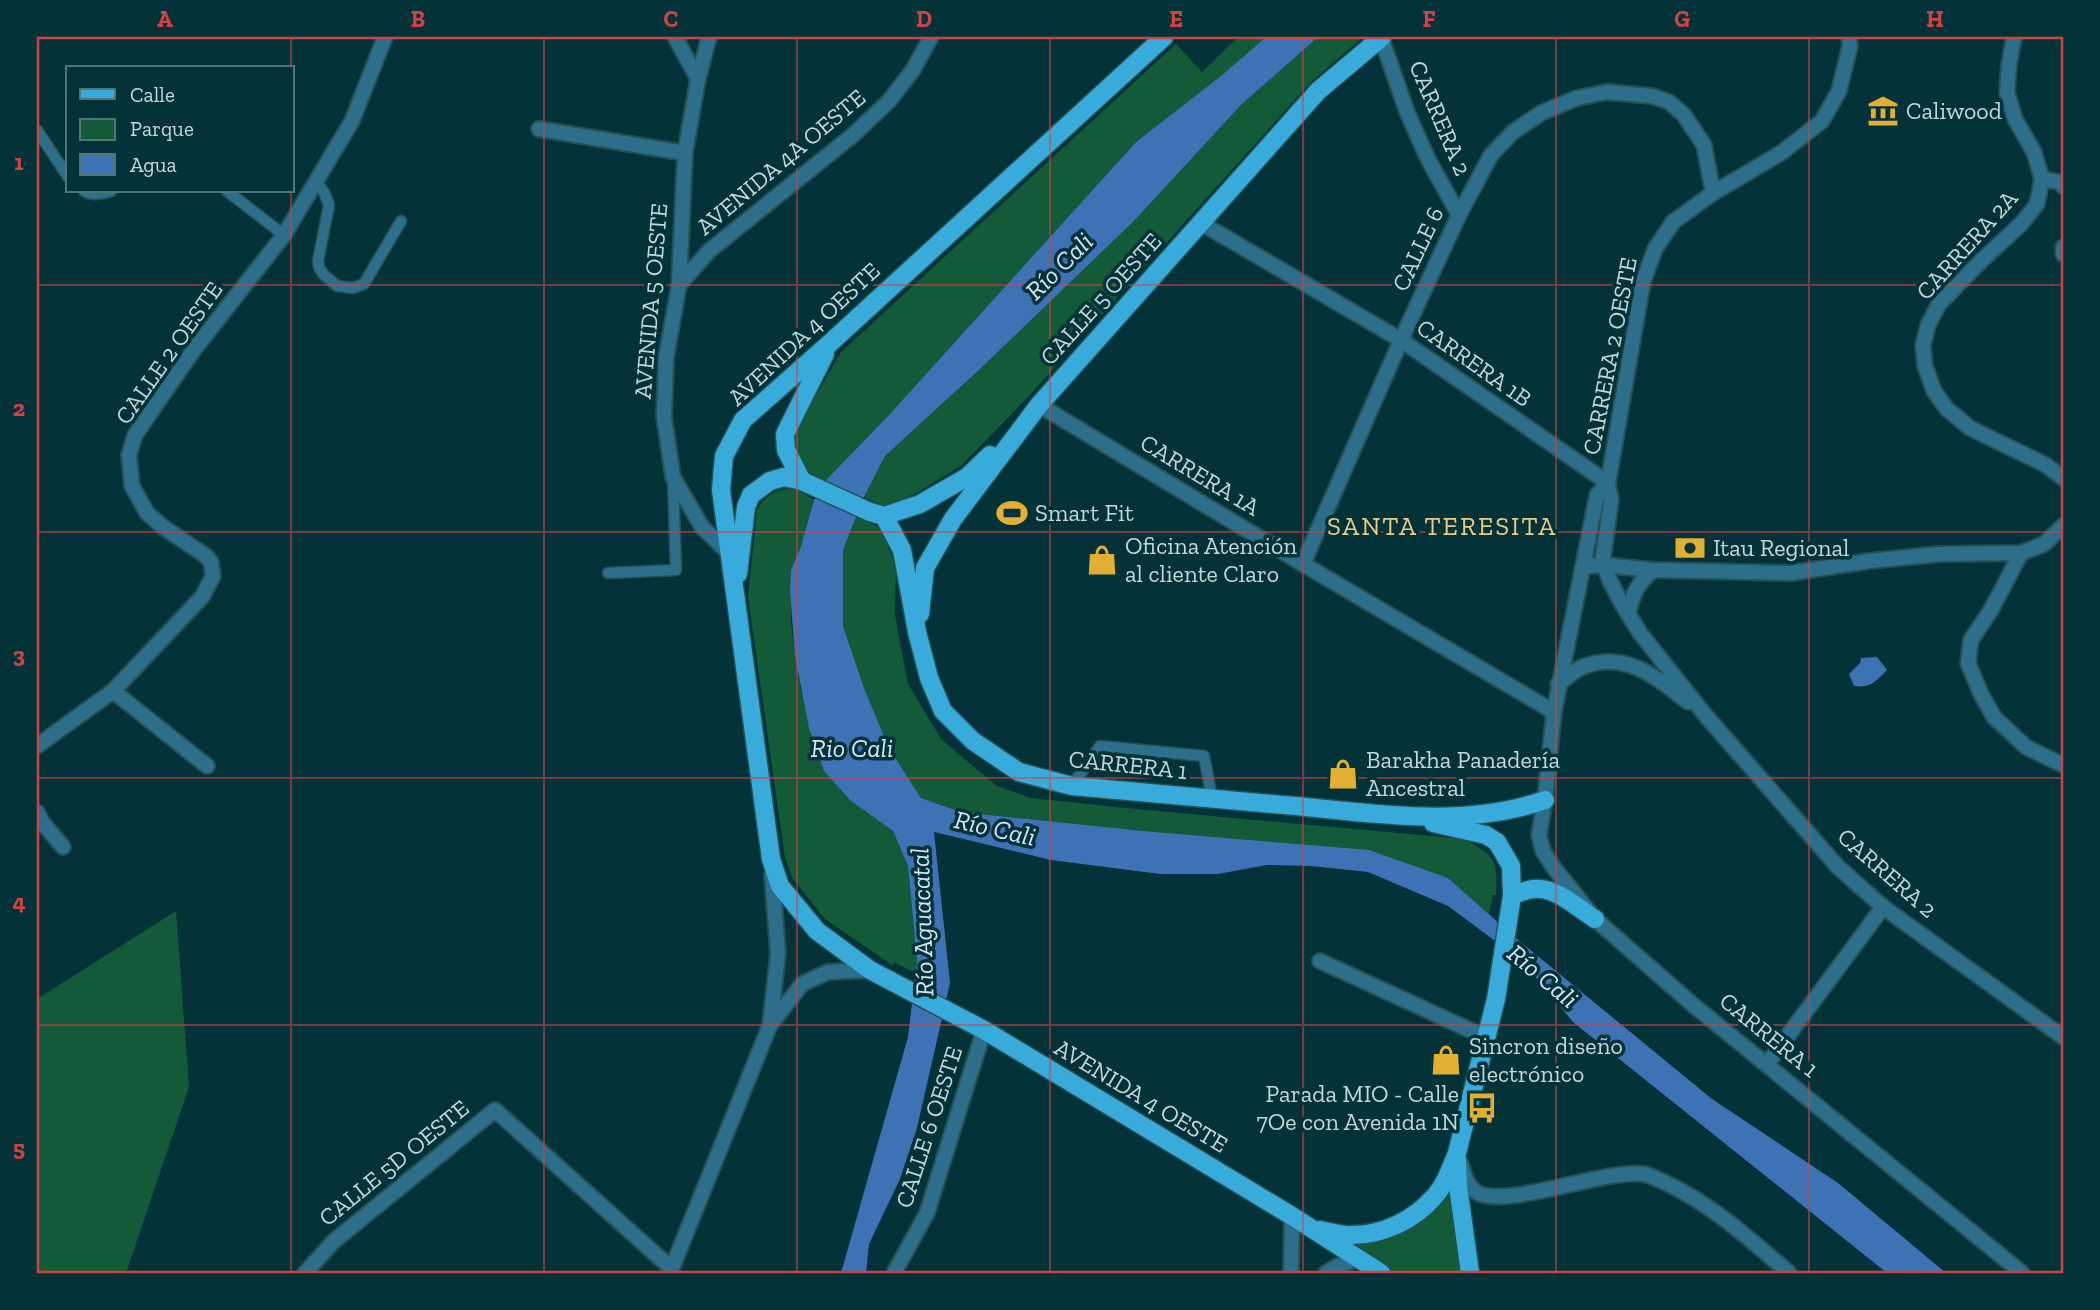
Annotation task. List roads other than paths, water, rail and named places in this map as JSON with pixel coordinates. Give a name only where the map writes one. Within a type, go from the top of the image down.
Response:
[{"type":"main road","name":"AVENIDA 4 OESTE","points":[[1164,37],[743,421],[724,456],[720,490],[771,859],[780,886],[817,931],[870,970],[984,1030],[1292,1216],[1381,1273]]},
{"type":"main road","name":"CALLE 5 OESTE","points":[[917,632],[925,568],[953,519],[1040,405],[1318,92],[1382,37]]},
{"type":"main road","points":[[806,483],[786,450],[785,434],[830,344]]},
{"type":"main road","points":[[736,601],[743,519],[751,495],[770,481],[784,477],[806,483],[877,514],[920,504],[967,477],[1040,405]]},
{"type":"main road","name":"CARRERA 1","points":[[877,514],[902,550],[917,632],[929,678],[943,711],[973,741],[1019,772],[1072,786],[1414,817]]},
{"type":"main road","points":[[1414,817],[1487,815],[1515,810],[1545,800]]},
{"type":"main road","points":[[1292,1216],[1320,1230],[1351,1236],[1383,1231],[1411,1218],[1435,1196],[1457,1153],[1496,999],[1511,901],[1511,866],[1497,842],[1478,833],[1414,817]]},
{"type":"main road","points":[[1511,901],[1524,891],[1540,889],[1556,895],[1595,919]]},
{"type":"main road","points":[[1457,1153],[1458,1186],[1471,1273]]},
{"type":"street","name":"CALLE 2 OESTE","points":[[37,746],[113,691],[202,597],[213,576],[211,562],[206,556],[147,513],[132,486],[129,455],[135,435],[193,352],[284,235],[352,121],[385,37]]},
{"type":"street","points":[[675,37],[698,79]]},
{"type":"street","name":"AVENIDA 5 OESTE","points":[[709,37],[698,79],[685,153],[678,285],[666,358],[664,417],[673,477],[702,527],[728,552]]},
{"type":"street","name":"AVENIDA 4A OESTE","points":[[678,285],[709,251],[853,135],[890,101],[913,70],[931,37]]},
{"type":"street","name":"CARRERA 2","points":[[1382,37],[1412,124],[1458,215]]},
{"type":"street","name":"CARRERA 2 OESTE","points":[[1604,565],[1611,500],[1608,484],[1643,282],[1655,249],[1672,222],[1713,193],[1781,153],[1822,121],[1839,91],[1850,46],[1849,37]]},
{"type":"street","name":"CARRERA 2A","points":[[2014,37],[2007,92],[2015,120],[2034,152],[2042,179],[2037,204],[2021,224],[1939,304],[1928,325],[1923,345],[1924,366],[1934,391],[1947,409],[1970,428],[2046,465],[2063,478]]},
{"type":"street","name":"CALLE 6","points":[[1303,564],[1458,215],[1491,155],[1513,132],[1541,113],[1577,98],[1607,92],[1652,96],[1669,102],[1684,116],[1704,145],[1713,193]]},
{"type":"street","points":[[539,129],[685,153]]},
{"type":"street","name":"CARRERA 2A","points":[[2042,179],[2063,186]]},
{"type":"street","name":"CARRERA 1B","points":[[1201,223],[1401,340],[1608,484]]},
{"type":"street","points":[[2063,247],[2063,254]]},
{"type":"street","name":"CARRERA 1A","points":[[1040,405],[1554,712]]},
{"type":"street","name":"CARRERA 1","points":[[1608,484],[1597,495],[1558,684],[1539,835],[1544,851],[1554,868],[1595,919],[1692,1004],[2022,1273]]},
{"type":"street","points":[[1581,569],[1604,565],[1654,570],[1791,573],[1868,561],[1940,554],[2021,553],[2044,544],[2063,526]]},
{"type":"street","points":[[2021,553],[1992,610],[1971,640],[1968,663],[1980,694],[1994,717],[2026,747],[2063,765]]},
{"type":"street","name":"CARRERA 2","points":[[1604,565],[1628,614],[1706,716],[1838,867],[1883,907],[2063,1037]]},
{"type":"street","points":[[1628,614],[1633,594],[1641,580],[1654,570]]},
{"type":"street","name":"CARRERA 2","points":[[1558,684],[1579,669],[1594,664],[1627,663],[1645,670],[1706,716]]},
{"type":"street","points":[[113,691],[207,766]]},
{"type":"street","points":[[37,812],[63,847]]},
{"type":"street","name":"AVENIDA 4 OESTE","points":[[671,1271],[770,1025],[778,954],[771,859]]},
{"type":"street","points":[[1767,1065],[1883,907]]},
{"type":"street","points":[[1320,961],[1485,1037]]},
{"type":"street","name":"AVENIDA 4 OESTE","points":[[770,1025],[802,984],[828,972],[870,970]]},
{"type":"street","name":"CALLE 6 OESTE","points":[[894,1273],[927,1213],[984,1030]]},
{"type":"street","name":"CALLE 5D OESTE","points":[[304,1273],[334,1241],[495,1110],[671,1271]]},
{"type":"street","points":[[1457,1153],[1466,1179],[1474,1191],[1486,1196],[1506,1197],[1599,1177],[1645,1174],[1689,1194],[1789,1273]]},
{"type":"street","points":[[1292,1216],[1292,1273]]},
{"type":"street","points":[[1326,1273],[1357,1259]]},
{"type":"lane","points":[[37,130],[66,174]]},
{"type":"lane","points":[[316,182],[329,205],[318,261],[323,274],[337,286],[353,288],[364,284],[401,221]]},
{"type":"lane","points":[[86,192],[108,192]]},
{"type":"lane","points":[[228,192],[284,235]]},
{"type":"lane","points":[[608,573],[676,570],[673,477]]},
{"type":"lane","points":[[1072,786],[1100,746],[1205,756],[1212,799]]},
{"type":"water","name":"Rio Cali","points":[[1266,37],[1318,37],[1241,105],[1134,221],[885,456],[864,497],[843,550],[843,626],[864,688],[889,748],[921,798],[961,812],[1369,850],[1448,878],[1517,939],[1712,1099],[1838,1183],[1946,1273],[1887,1273],[1573,1022],[1522,961],[1448,906],[1368,872],[1267,865],[1218,874],[1160,874],[1051,860],[934,832],[950,983],[917,1128],[900,1179],[869,1244],[866,1273],[841,1273],[908,1037],[917,961],[908,866],[893,831],[851,801],[824,771],[809,728],[795,656],[790,591],[791,570],[814,500],[826,480],[888,416],[1136,142]]},
{"type":"water","points":[[1877,657],[1887,670],[1872,683],[1854,686],[1849,674],[1860,663],[1861,658]]},
{"type":"place","name":"Caliwood","points":[[1883,111]]},
{"type":"place","name":"Smart Fit","points":[[1012,513]]},
{"type":"place","name":"Itau Regional","points":[[1690,548]]},
{"type":"place","name":"Oficina Atención al cliente Claro","points":[[1102,560]]},
{"type":"place","name":"Barakha Panadería Ancestral","points":[[1343,774]]},
{"type":"place","name":"Sincron diseño electrónico","points":[[1446,1060]]},
{"type":"place","name":"Parada MIO - Calle 7Oe con Avenida 1N","points":[[1482,1108]]},
{"type":"district","name":"SANTA TERESITA","points":[[1442,526]]},
{"type":"water label","name":"Río Cali","points":[[1059,266]]},
{"type":"water label","name":"Río Cali","points":[[995,828]]},
{"type":"water label","name":"Río Aguacatal","points":[[922,922]]},
{"type":"water label","name":"Río Cali","points":[[1543,976]]}]
